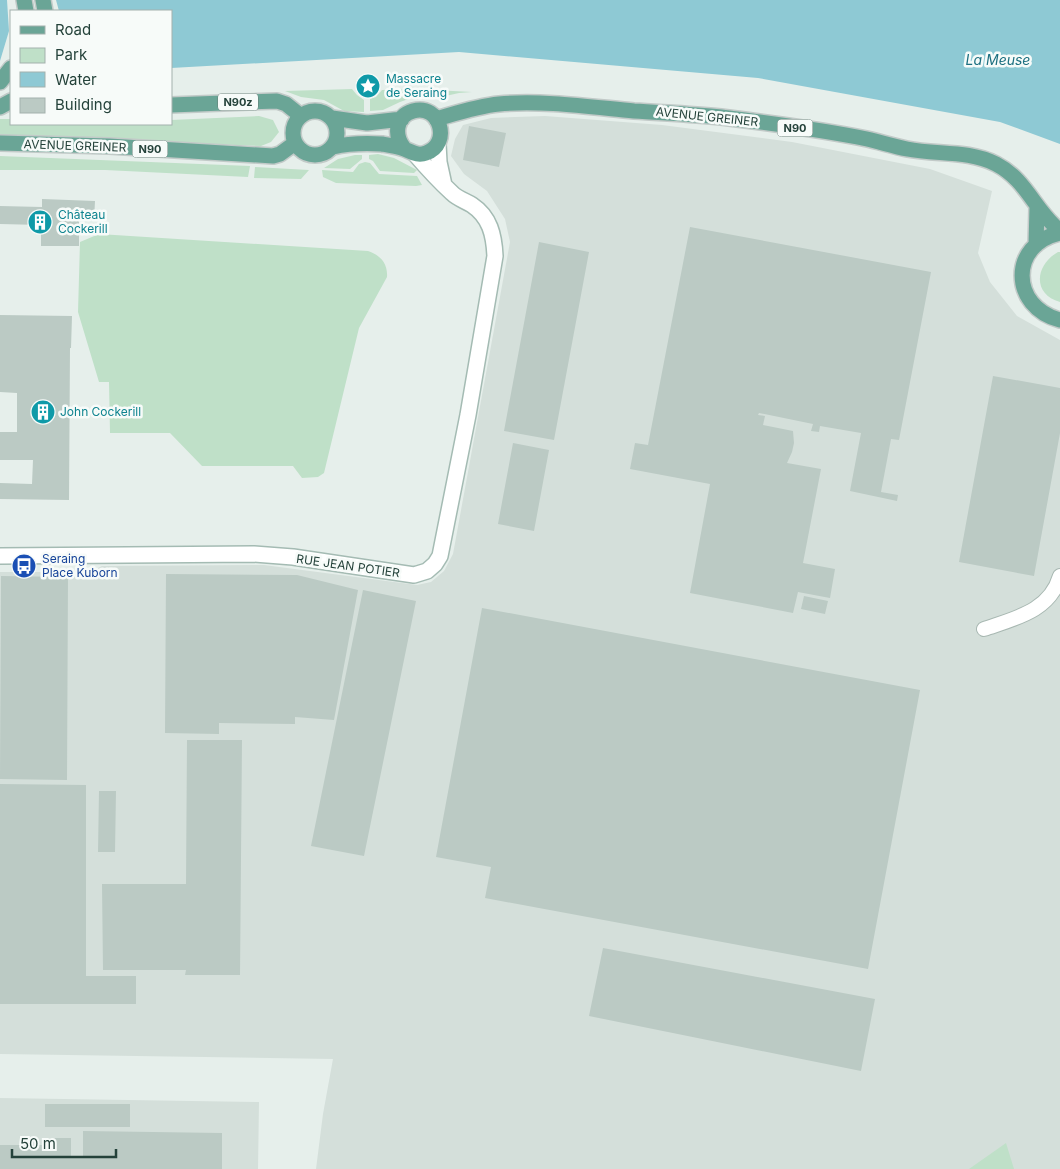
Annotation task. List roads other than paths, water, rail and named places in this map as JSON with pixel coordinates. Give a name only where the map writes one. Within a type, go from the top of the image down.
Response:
[{"type":"main road","points":[[0,82],[10,69]]},
{"type":"main road","name":"N90z","points":[[172,105],[277,101],[286,104],[301,116]]},
{"type":"main road","name":"AVENUE GREINER","points":[[439,131],[475,108],[498,104],[532,104],[719,117],[866,139],[934,153],[960,154],[982,159],[996,165],[1016,178],[1029,193],[1037,207],[1060,232],[1036,245]]},
{"type":"main road","points":[[410,151],[397,137],[397,130],[402,119],[412,111],[419,110],[432,114],[439,131],[439,162],[444,185]]},
{"type":"main road","points":[[313,111],[326,114],[332,118],[338,132],[337,140],[328,152],[321,155],[313,155],[300,149],[295,143],[293,128],[301,116],[313,111]]},
{"type":"main road","points":[[332,118],[367,122],[402,119]]},
{"type":"main road","points":[[333,147],[351,143],[384,144],[410,151],[428,153],[439,131]]},
{"type":"main road","name":"AVENUE GREINER","points":[[0,143],[109,146],[273,156],[286,151],[295,143]]},
{"type":"main road","name":"RUE JEAN POTIER","points":[[0,556],[254,554],[414,575],[426,571],[435,564],[440,556],[451,506],[495,256],[494,236],[484,216],[473,205],[454,195],[410,151]]},
{"type":"main road","points":[[1037,207],[1036,245],[1027,256],[1023,267],[1024,289],[1029,301],[1038,310],[1049,317],[1060,320]]},
{"type":"street","points":[[984,629],[1028,614],[1038,608],[1052,594],[1060,576]]},
{"type":"water","name":"La Meuse","points":[[0,0],[1060,0],[1060,144],[1000,122],[758,78],[459,52],[172,68],[172,10],[10,10],[10,82],[0,83]]},
{"type":"place","name":"Massacre de Seraing","points":[[368,86]]},
{"type":"place","name":"Château Cockerill","points":[[40,222]]},
{"type":"place","name":"John Cockerill","points":[[43,412]]},
{"type":"place","name":"Seraing Place Kuborn","points":[[24,566]]}]
